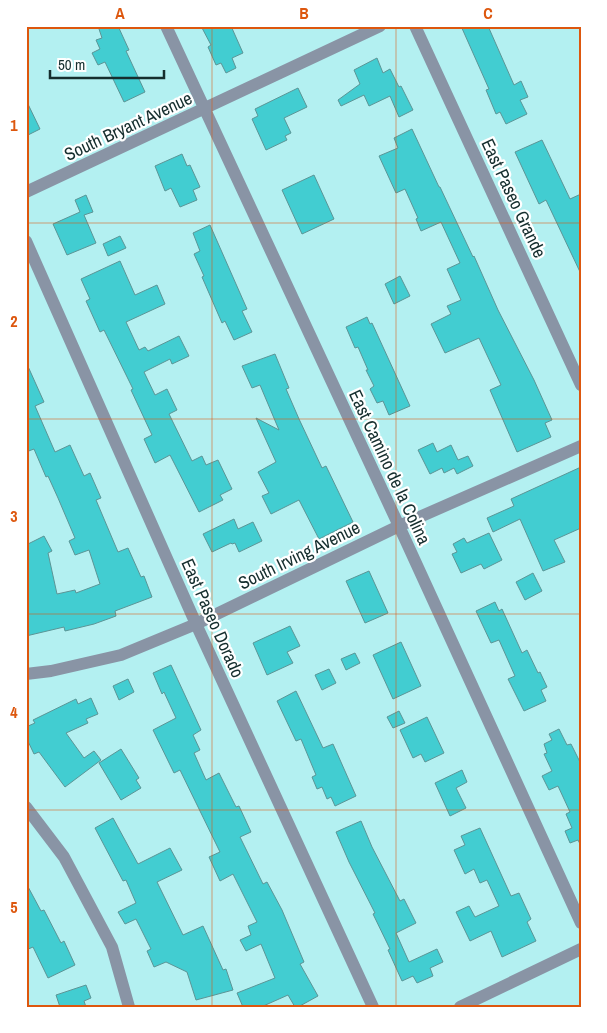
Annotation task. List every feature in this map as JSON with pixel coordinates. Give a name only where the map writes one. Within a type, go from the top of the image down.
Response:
[{"type":"street","name":"East Camino de la Colina","points":[[166,26],[581,923]]},
{"type":"street","name":"South Bryant Avenue","points":[[26,192],[380,26]]},
{"type":"street","name":"East Paseo Grande","points":[[415,26],[581,385]]},
{"type":"street","name":"East Paseo Dorado","points":[[26,241],[196,624],[373,1007]]},
{"type":"street","name":"South Irving Avenue","points":[[26,674],[52,671],[121,655],[196,624],[398,526],[581,446]]},
{"type":"street","points":[[26,807],[64,857],[112,947],[129,1007]]},
{"type":"street","points":[[460,1007],[581,949]]},
{"type":"building","points":[[98,26],[118,26],[129,50],[126,51],[145,92],[124,102],[105,62],[98,65],[92,53],[100,49],[96,40],[102,38]]},
{"type":"building","points":[[201,26],[231,26],[243,53],[232,58],[236,68],[226,73],[221,63],[216,65],[208,47],[211,45]]},
{"type":"building","points":[[461,26],[488,26],[514,85],[521,81],[528,97],[520,100],[527,114],[506,124],[500,112],[496,114],[486,90],[489,89]]},
{"type":"building","points":[[377,58],[383,73],[390,69],[413,110],[399,117],[390,96],[369,106],[364,95],[341,106],[338,100],[360,84],[354,70]]},
{"type":"building","points":[[298,88],[307,107],[284,118],[291,133],[285,136],[287,140],[266,150],[252,119],[258,116],[255,109]]},
{"type":"building","points":[[26,100],[40,129],[26,136]]},
{"type":"building","points":[[412,129],[552,420],[545,423],[551,437],[517,452],[490,390],[501,385],[479,338],[445,353],[431,324],[451,314],[447,306],[461,300],[447,269],[460,263],[441,222],[421,231],[416,219],[418,218],[405,189],[396,193],[379,156],[398,148],[394,138]]},
{"type":"building","points":[[542,140],[570,199],[581,194],[581,274],[546,200],[539,204],[515,152]]},
{"type":"building","points":[[182,154],[187,166],[190,165],[200,187],[193,190],[197,200],[180,207],[171,188],[165,191],[155,166]]},
{"type":"building","points":[[314,175],[334,219],[302,234],[282,190]]},
{"type":"building","points":[[86,195],[93,212],[84,215],[96,243],[67,255],[53,224],[80,212],[75,200]]},
{"type":"building","points":[[210,225],[247,309],[242,311],[252,332],[234,340],[225,321],[222,323],[194,254],[200,251],[193,233]]},
{"type":"building","points":[[120,236],[126,248],[108,256],[103,244]]},
{"type":"building","points":[[120,261],[135,295],[157,285],[165,304],[126,322],[139,350],[145,347],[148,351],[179,336],[189,356],[172,364],[170,359],[144,372],[155,395],[167,389],[177,410],[169,414],[192,461],[202,456],[206,465],[218,460],[232,489],[220,495],[223,500],[199,512],[170,455],[155,463],[144,439],[152,435],[131,390],[133,389],[104,330],[100,332],[86,301],[90,299],[81,279]]},
{"type":"building","points":[[400,276],[410,296],[394,304],[385,284]]},
{"type":"building","points":[[367,317],[370,324],[372,323],[410,406],[389,415],[383,401],[377,403],[370,389],[374,386],[366,370],[368,370],[358,347],[355,348],[346,327]]},
{"type":"building","points":[[275,354],[289,388],[286,389],[299,419],[322,468],[326,466],[353,522],[319,539],[299,500],[271,514],[262,496],[269,493],[258,472],[276,462],[256,418],[279,430],[260,385],[252,388],[242,366]]},
{"type":"building","points":[[26,362],[44,402],[35,406],[55,452],[70,445],[84,476],[90,473],[101,498],[96,500],[118,552],[128,548],[141,577],[144,576],[152,597],[115,611],[116,616],[94,624],[65,631],[64,627],[26,636],[26,545],[44,536],[52,551],[48,553],[57,594],[75,590],[76,593],[100,584],[89,550],[75,555],[69,541],[75,538],[34,449],[26,452]]},
{"type":"building","points":[[433,443],[437,452],[451,445],[458,460],[468,456],[473,466],[457,474],[454,468],[444,473],[442,468],[430,474],[418,450]]},
{"type":"building","points":[[581,467],[581,528],[554,540],[565,562],[543,571],[520,519],[493,532],[487,518],[514,506],[511,499]]},
{"type":"building","points":[[234,519],[238,529],[253,522],[262,541],[239,552],[235,543],[231,543],[212,552],[203,534]]},
{"type":"building","points":[[489,533],[502,560],[484,569],[481,564],[461,573],[452,554],[457,552],[453,544],[464,538],[467,543]]},
{"type":"building","points":[[369,571],[388,613],[365,623],[346,581]]},
{"type":"building","points":[[533,573],[542,591],[525,600],[516,582]]},
{"type":"building","points":[[495,602],[499,611],[502,609],[522,653],[527,650],[547,687],[541,690],[546,701],[524,711],[508,679],[515,676],[499,640],[491,643],[476,611]]},
{"type":"building","points":[[290,626],[300,646],[287,652],[293,663],[267,675],[253,643]]},
{"type":"building","points":[[401,642],[421,686],[393,699],[373,655]]},
{"type":"building","points":[[355,653],[360,663],[346,670],[341,659]]},
{"type":"building","points":[[171,665],[201,730],[193,735],[200,750],[194,753],[206,780],[219,773],[236,807],[239,806],[251,832],[240,837],[263,884],[267,882],[282,910],[304,962],[300,964],[318,996],[298,1007],[295,1007],[288,995],[261,1007],[243,1007],[237,993],[275,978],[261,944],[246,951],[240,940],[251,935],[248,926],[257,922],[233,874],[220,881],[209,857],[220,852],[180,770],[174,773],[153,730],[176,718],[164,692],[162,694],[153,673]]},
{"type":"building","points":[[329,669],[336,683],[322,690],[315,675]]},
{"type":"building","points":[[128,679],[134,692],[119,700],[113,686]]},
{"type":"building","points":[[296,691],[323,748],[333,744],[356,796],[335,806],[331,797],[327,799],[322,787],[317,789],[312,777],[316,775],[301,739],[296,741],[277,701]]},
{"type":"building","points":[[91,698],[98,714],[86,719],[88,723],[66,733],[84,758],[94,751],[101,760],[65,787],[39,752],[34,754],[26,737],[26,727],[35,723],[33,720],[76,699],[78,704]]},
{"type":"building","points":[[399,711],[405,723],[393,728],[387,717]]},
{"type":"building","points":[[427,717],[444,753],[425,762],[421,754],[413,758],[400,730]]},
{"type":"building","points":[[559,729],[567,745],[571,744],[581,764],[581,846],[578,840],[570,843],[565,831],[572,828],[566,814],[570,812],[558,786],[549,790],[542,776],[552,771],[544,754],[547,753],[544,744],[552,740],[549,734]]},
{"type":"building","points":[[121,749],[139,778],[136,780],[141,788],[121,800],[99,763]]},
{"type":"building","points":[[462,770],[467,782],[456,788],[466,808],[450,816],[435,783]]},
{"type":"building","points":[[113,818],[138,864],[170,848],[182,870],[157,882],[183,935],[203,926],[223,970],[226,969],[233,990],[196,1000],[187,972],[166,962],[154,967],[147,951],[151,949],[136,919],[125,924],[118,912],[136,903],[126,880],[123,881],[95,828]]},
{"type":"building","points":[[361,821],[372,847],[400,901],[404,899],[416,923],[396,933],[409,962],[437,949],[443,962],[430,968],[433,976],[417,983],[413,976],[402,981],[388,950],[390,949],[373,914],[375,913],[336,832]]},
{"type":"building","points":[[480,828],[511,896],[519,893],[531,919],[527,922],[536,941],[502,957],[491,931],[470,941],[456,912],[469,906],[475,917],[499,906],[487,880],[480,883],[474,869],[465,874],[454,850],[465,845],[461,836]]},
{"type":"building","points":[[26,883],[41,911],[44,910],[61,943],[64,941],[75,965],[48,978],[33,947],[26,950]]},
{"type":"building","points":[[86,985],[91,998],[84,1001],[86,1007],[60,1007],[56,995]]}]
